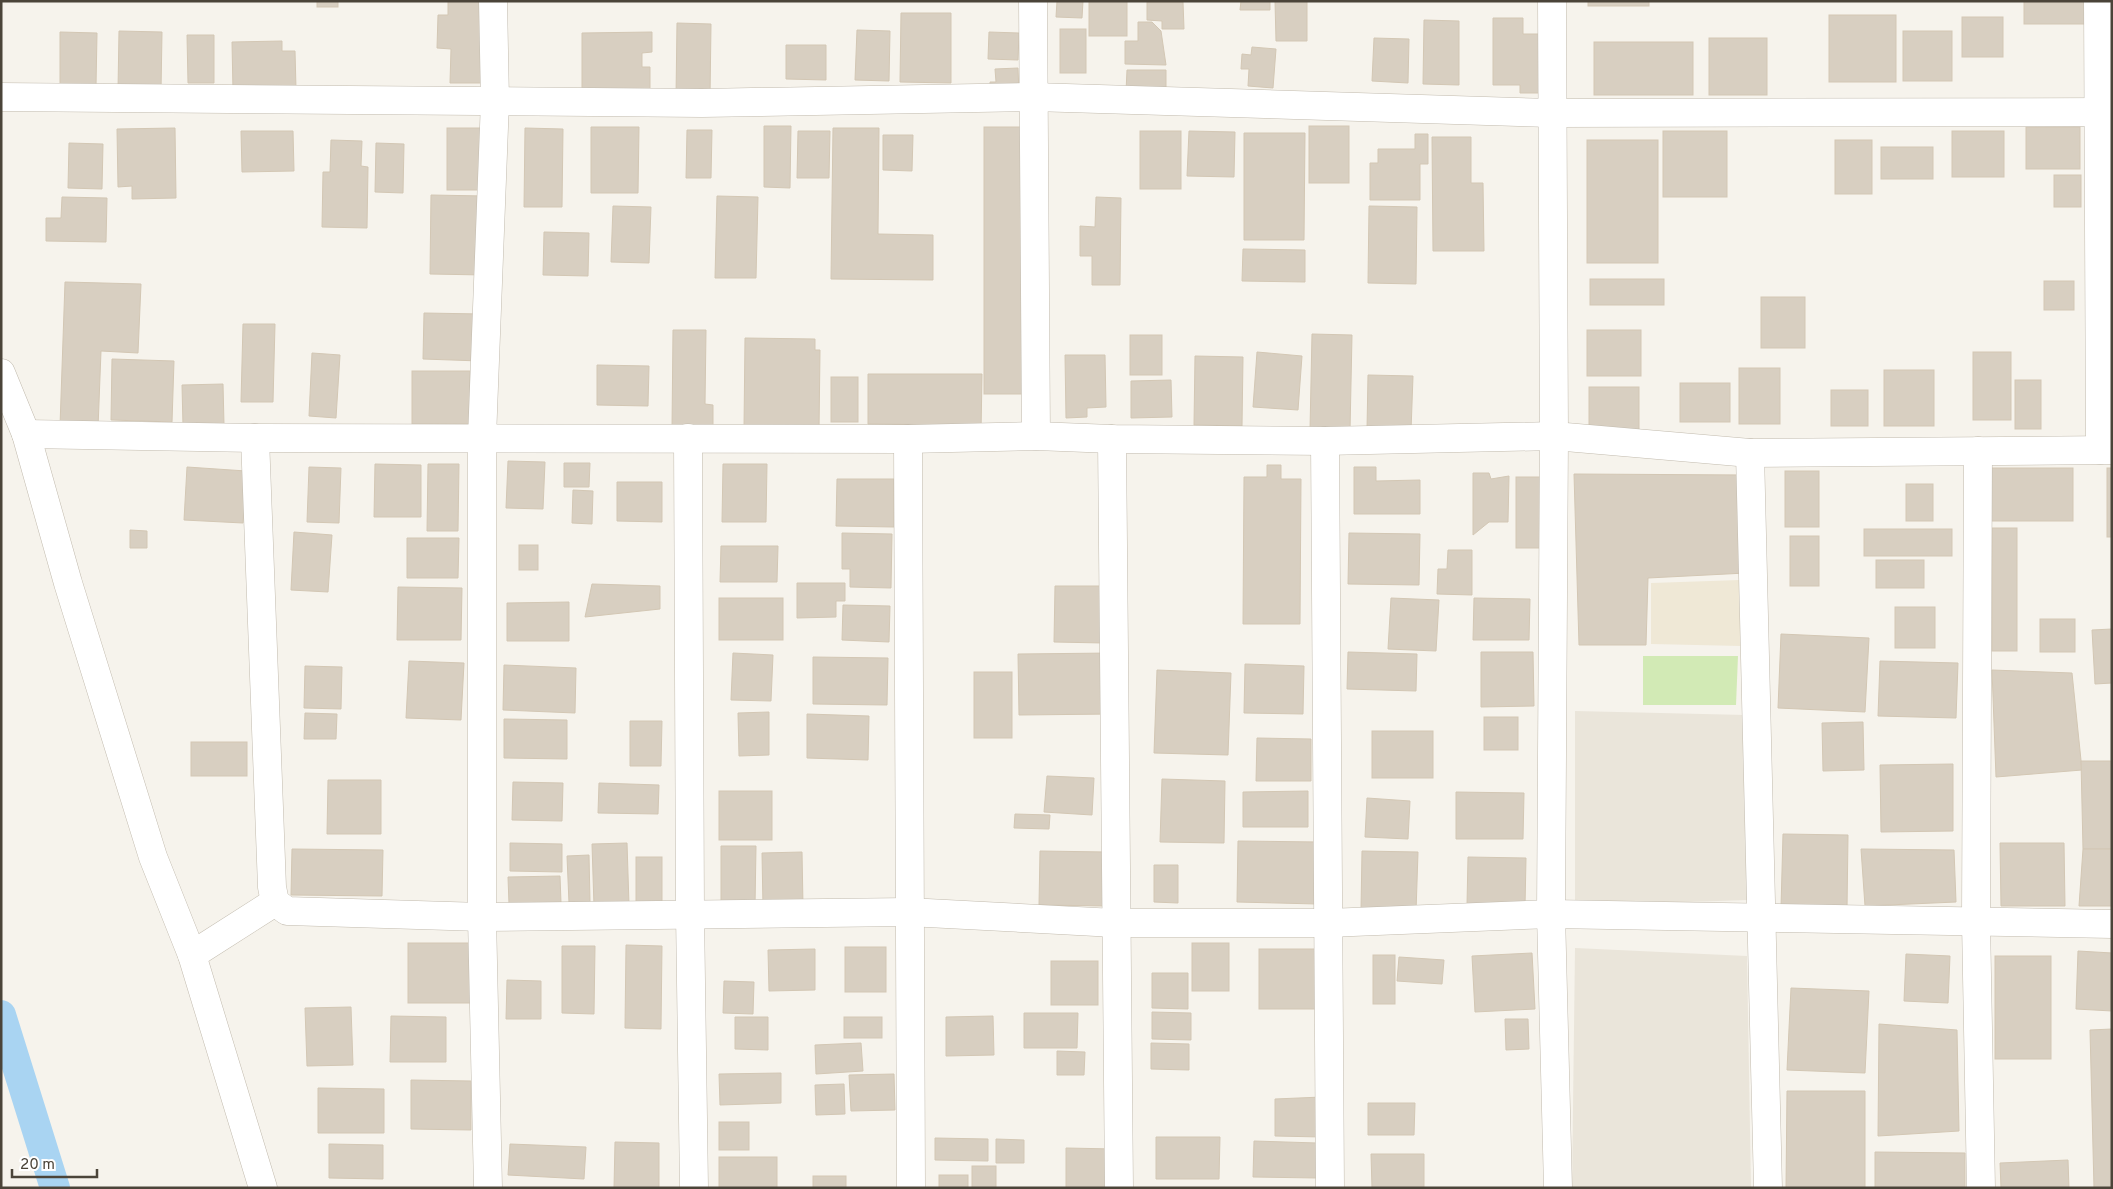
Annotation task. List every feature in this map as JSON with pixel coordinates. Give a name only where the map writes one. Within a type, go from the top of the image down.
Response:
[{"type":"street","points":[[488,1188],[482,917],[482,438],[494,101],[494,1]]},
{"type":"street","points":[[1033,1],[1036,436]]},
{"type":"street","points":[[1552,1],[1554,436],[1551,914],[1558,1188]]},
{"type":"street","points":[[26,434],[255,438],[908,439],[1036,436],[1112,439],[1325,441],[1554,436],[1750,453],[2106,450],[2106,113],[2098,1]]},
{"type":"street","points":[[1,96],[702,103],[1033,97],[1552,113],[2106,113]]},
{"type":"street","points":[[1,373],[26,434],[68,583],[153,857],[192,955],[264,1188]]},
{"type":"street","points":[[255,438],[272,887],[275,902],[287,911],[482,917],[690,913],[908,912],[1115,923],[1328,924],[1551,914],[2112,924]]},
{"type":"street","points":[[688,438],[690,913],[694,1188]]},
{"type":"street","points":[[908,439],[908,912],[911,1188]]},
{"type":"street","points":[[1112,439],[1115,923],[1119,1188]]},
{"type":"street","points":[[1325,441],[1330,1188]]},
{"type":"street","points":[[1978,451],[1976,922],[1981,1188]]},
{"type":"street","points":[[1750,453],[1763,918],[1768,1188]]},
{"type":"street","points":[[192,955],[275,902]]},
{"type":"shaded area","points":[[1740,580],[1741,646],[1651,644],[1651,583]]},
{"type":"shaded area","points":[[1575,711],[1746,715],[1747,900],[1575,906]]},
{"type":"shaded area","points":[[1575,948],[1747,956],[1751,1188],[1572,1188]]},
{"type":"green space","points":[[1643,656],[1738,656],[1736,705],[1643,705]]},
{"type":"building","points":[[317,1],[338,1],[338,7],[317,7]]},
{"type":"building","points":[[448,1],[485,1],[485,83],[450,83],[451,49],[437,48],[438,15],[448,15]]},
{"type":"building","points":[[1057,1],[1083,1],[1082,18],[1056,17]]},
{"type":"building","points":[[1089,1],[1127,1],[1127,36],[1089,36]]},
{"type":"building","points":[[1241,1],[1270,1],[1270,10],[1240,10]]},
{"type":"building","points":[[1275,1],[1307,1],[1307,41],[1276,41]]},
{"type":"building","points":[[1588,1],[1649,1],[1649,6],[1588,6]]},
{"type":"building","points":[[2024,1],[2087,1],[2087,24],[2024,24]]},
{"type":"building","points":[[1147,2],[1183,2],[1184,29],[1162,29],[1162,21],[1147,20]]},
{"type":"building","points":[[901,13],[951,13],[951,83],[900,82]]},
{"type":"building","points":[[1829,15],[1896,15],[1896,82],[1829,82]]},
{"type":"building","points":[[1962,17],[2003,17],[2003,57],[1962,57]]},
{"type":"building","points":[[1493,18],[1523,18],[1523,34],[1543,34],[1543,93],[1520,93],[1520,85],[1493,85]]},
{"type":"building","points":[[1424,20],[1459,21],[1459,85],[1423,84]]},
{"type":"building","points":[[1138,22],[1152,22],[1161,31],[1166,65],[1125,64],[1125,41],[1138,41]]},
{"type":"building","points":[[677,23],[711,24],[710,97],[676,97]]},
{"type":"building","points":[[1060,29],[1086,29],[1086,73],[1060,73]]},
{"type":"building","points":[[857,30],[890,31],[889,81],[855,80]]},
{"type":"building","points":[[119,31],[162,32],[161,91],[118,90]]},
{"type":"building","points":[[1903,31],[1952,31],[1952,81],[1903,81]]},
{"type":"building","points":[[60,32],[97,33],[96,86],[60,85]]},
{"type":"building","points":[[652,32],[652,52],[642,53],[642,67],[650,67],[650,89],[582,89],[582,33]]},
{"type":"building","points":[[989,32],[1019,33],[1018,60],[988,59]]},
{"type":"building","points":[[187,35],[214,35],[214,83],[188,83]]},
{"type":"building","points":[[1374,38],[1409,39],[1408,83],[1372,81]]},
{"type":"building","points":[[1709,38],[1767,38],[1767,95],[1709,95]]},
{"type":"building","points":[[282,41],[282,51],[295,51],[296,89],[233,91],[232,42]]},
{"type":"building","points":[[1594,42],[1693,42],[1693,95],[1594,95]]},
{"type":"building","points":[[786,45],[826,45],[826,80],[786,79]]},
{"type":"building","points":[[1252,47],[1276,49],[1273,88],[1248,86],[1249,69],[1241,69],[1242,54],[1251,55]]},
{"type":"building","points":[[1018,68],[1019,93],[990,94],[990,82],[996,82],[995,69]]},
{"type":"building","points":[[1127,70],[1166,70],[1166,92],[1126,92]]},
{"type":"building","points":[[764,126],[791,126],[790,188],[764,187]]},
{"type":"building","points":[[1309,126],[1349,126],[1349,183],[1309,183]]},
{"type":"building","points":[[591,127],[639,127],[638,193],[591,193]]},
{"type":"building","points":[[984,127],[1026,127],[1026,394],[984,394]]},
{"type":"building","points":[[2026,127],[2080,127],[2080,169],[2026,169]]},
{"type":"building","points":[[175,128],[176,198],[132,199],[132,186],[118,187],[117,129]]},
{"type":"building","points":[[447,128],[484,128],[484,190],[447,190]]},
{"type":"building","points":[[525,128],[563,129],[562,207],[524,207]]},
{"type":"building","points":[[833,128],[879,128],[878,234],[933,235],[933,280],[831,279]]},
{"type":"building","points":[[687,130],[712,130],[711,178],[686,178]]},
{"type":"building","points":[[241,131],[293,131],[294,171],[242,172]]},
{"type":"building","points":[[798,131],[830,131],[829,178],[797,178]]},
{"type":"building","points":[[1140,131],[1181,131],[1181,189],[1140,189]]},
{"type":"building","points":[[1189,131],[1235,132],[1234,177],[1187,176]]},
{"type":"building","points":[[1663,131],[1727,131],[1727,197],[1663,197]]},
{"type":"building","points":[[1952,131],[2004,131],[2004,177],[1952,177]]},
{"type":"building","points":[[1244,133],[1305,133],[1304,240],[1244,240]]},
{"type":"building","points":[[1415,134],[1428,134],[1428,164],[1420,164],[1420,200],[1370,200],[1370,163],[1378,163],[1378,149],[1415,149]]},
{"type":"building","points":[[883,135],[913,135],[912,171],[883,170]]},
{"type":"building","points":[[1432,137],[1471,137],[1471,183],[1483,183],[1484,251],[1433,251]]},
{"type":"building","points":[[331,140],[362,141],[361,166],[368,167],[367,228],[322,227],[323,172],[330,172]]},
{"type":"building","points":[[1587,140],[1658,140],[1658,263],[1587,263]]},
{"type":"building","points":[[1835,140],[1872,140],[1872,194],[1835,194]]},
{"type":"building","points":[[69,143],[103,144],[102,189],[68,188]]},
{"type":"building","points":[[376,143],[404,144],[403,193],[375,192]]},
{"type":"building","points":[[1881,147],[1933,147],[1933,179],[1881,179]]},
{"type":"building","points":[[2054,175],[2081,175],[2081,207],[2054,207]]},
{"type":"building","points":[[431,195],[484,196],[484,275],[430,274]]},
{"type":"building","points":[[717,196],[758,197],[756,278],[715,278]]},
{"type":"building","points":[[62,197],[107,198],[106,242],[46,241],[46,218],[61,218]]},
{"type":"building","points":[[1096,197],[1121,198],[1120,285],[1092,285],[1092,256],[1080,256],[1080,226],[1095,227]]},
{"type":"building","points":[[613,206],[651,207],[649,263],[611,262]]},
{"type":"building","points":[[1369,206],[1417,207],[1416,284],[1368,283]]},
{"type":"building","points":[[544,232],[589,233],[588,276],[543,275]]},
{"type":"building","points":[[1243,249],[1305,250],[1305,282],[1242,281]]},
{"type":"building","points":[[1590,279],[1664,279],[1664,305],[1590,305]]},
{"type":"building","points":[[2044,281],[2074,281],[2074,310],[2044,310]]},
{"type":"building","points":[[65,282],[141,284],[138,353],[101,351],[98,428],[60,426]]},
{"type":"building","points":[[1761,297],[1805,297],[1805,348],[1761,348]]},
{"type":"building","points":[[424,313],[481,314],[480,361],[423,359]]},
{"type":"building","points":[[243,324],[275,324],[273,402],[241,402]]},
{"type":"building","points":[[673,330],[706,330],[705,404],[713,405],[713,430],[672,429]]},
{"type":"building","points":[[1587,330],[1641,330],[1641,376],[1587,376]]},
{"type":"building","points":[[1312,334],[1352,335],[1350,431],[1310,430]]},
{"type":"building","points":[[1130,335],[1162,335],[1162,375],[1130,375]]},
{"type":"building","points":[[745,338],[815,339],[815,350],[820,350],[819,430],[744,428]]},
{"type":"building","points":[[1257,352],[1302,356],[1298,410],[1253,407]]},
{"type":"building","points":[[1973,352],[2011,352],[2011,420],[1973,420]]},
{"type":"building","points":[[312,353],[340,355],[336,418],[309,416]]},
{"type":"building","points":[[1065,355],[1105,355],[1106,407],[1087,408],[1087,417],[1066,418]]},
{"type":"building","points":[[1195,356],[1243,357],[1242,426],[1194,425]]},
{"type":"building","points":[[112,359],[174,361],[172,422],[111,420]]},
{"type":"building","points":[[597,365],[649,366],[648,406],[597,405]]},
{"type":"building","points":[[1739,368],[1780,368],[1780,424],[1739,424]]},
{"type":"building","points":[[1884,370],[1934,370],[1934,426],[1884,426]]},
{"type":"building","points":[[412,371],[470,371],[470,424],[412,424]]},
{"type":"building","points":[[868,374],[982,374],[981,433],[958,425],[868,424]]},
{"type":"building","points":[[1368,375],[1413,376],[1411,431],[1367,430]]},
{"type":"building","points":[[831,377],[858,377],[858,422],[831,422]]},
{"type":"building","points":[[1171,380],[1172,417],[1131,418],[1131,381]]},
{"type":"building","points":[[2015,380],[2041,380],[2041,429],[2015,429]]},
{"type":"building","points":[[1680,383],[1730,383],[1730,422],[1680,422]]},
{"type":"building","points":[[223,384],[224,425],[183,426],[182,385]]},
{"type":"building","points":[[1589,387],[1639,387],[1639,430],[1589,430]]},
{"type":"building","points":[[1831,390],[1868,390],[1868,426],[1831,426]]},
{"type":"building","points":[[508,461],[545,462],[543,509],[506,508]]},
{"type":"building","points":[[564,463],[590,463],[589,487],[564,487]]},
{"type":"building","points":[[375,464],[421,465],[421,517],[374,517]]},
{"type":"building","points":[[428,464],[459,464],[458,531],[427,531]]},
{"type":"building","points":[[723,464],[767,464],[766,522],[722,522]]},
{"type":"building","points":[[1267,465],[1281,465],[1281,479],[1301,479],[1300,624],[1243,624],[1244,477],[1267,477]]},
{"type":"building","points":[[187,467],[246,471],[243,523],[184,520]]},
{"type":"building","points":[[309,467],[341,468],[339,523],[307,522]]},
{"type":"building","points":[[1354,467],[1376,467],[1376,481],[1420,480],[1420,514],[1354,514]]},
{"type":"building","points":[[1990,468],[2073,468],[2073,521],[1990,521]]},
{"type":"building","points":[[2107,468],[2112,468],[2112,537],[2107,537]]},
{"type":"building","points":[[1785,471],[1819,471],[1819,527],[1785,527]]},
{"type":"building","points":[[1473,473],[1489,473],[1491,479],[1509,476],[1508,522],[1489,522],[1473,535]]},
{"type":"building","points":[[1574,474],[1746,475],[1746,573],[1648,578],[1646,645],[1579,645]]},
{"type":"building","points":[[1516,477],[1543,477],[1543,548],[1516,548]]},
{"type":"building","points":[[837,479],[894,479],[894,527],[836,526]]},
{"type":"building","points":[[617,482],[662,482],[662,522],[617,521]]},
{"type":"building","points":[[1906,484],[1933,484],[1933,521],[1906,521]]},
{"type":"building","points":[[573,490],[593,491],[592,524],[572,523]]},
{"type":"building","points":[[1992,528],[2017,528],[2017,651],[1992,651]]},
{"type":"building","points":[[1864,529],[1952,529],[1952,556],[1864,556]]},
{"type":"building","points":[[130,530],[147,531],[147,548],[130,548]]},
{"type":"building","points":[[294,532],[332,535],[328,592],[291,590]]},
{"type":"building","points":[[842,533],[892,534],[891,588],[850,587],[850,569],[842,569]]},
{"type":"building","points":[[1349,533],[1420,534],[1419,585],[1348,584]]},
{"type":"building","points":[[1790,536],[1819,536],[1819,586],[1790,586]]},
{"type":"building","points":[[407,538],[459,538],[458,578],[407,578]]},
{"type":"building","points":[[519,545],[538,545],[538,570],[519,570]]},
{"type":"building","points":[[721,546],[778,546],[777,582],[720,582]]},
{"type":"building","points":[[1448,550],[1472,550],[1472,595],[1437,594],[1438,569],[1447,569]]},
{"type":"building","points":[[1876,560],[1924,560],[1924,588],[1876,588]]},
{"type":"building","points":[[797,583],[845,583],[845,601],[836,601],[836,617],[797,618]]},
{"type":"building","points":[[592,584],[660,586],[660,609],[585,617]]},
{"type":"building","points":[[1055,586],[1104,586],[1104,643],[1054,642]]},
{"type":"building","points":[[398,587],[462,588],[461,640],[397,640]]},
{"type":"building","points":[[719,598],[783,598],[783,640],[719,640]]},
{"type":"building","points":[[1391,598],[1439,600],[1436,651],[1388,649]]},
{"type":"building","points":[[1474,598],[1530,599],[1529,640],[1473,640]]},
{"type":"building","points":[[569,602],[569,641],[507,641],[507,603]]},
{"type":"building","points":[[843,605],[890,606],[889,642],[842,640]]},
{"type":"building","points":[[1895,607],[1935,607],[1935,648],[1895,648]]},
{"type":"building","points":[[2040,619],[2075,619],[2075,652],[2040,652]]},
{"type":"building","points":[[2112,629],[2112,683],[2095,684],[2092,630]]},
{"type":"building","points":[[1781,634],[1869,638],[1865,712],[1778,708]]},
{"type":"building","points":[[1348,652],[1417,654],[1416,691],[1347,689]]},
{"type":"building","points":[[1481,652],[1533,652],[1534,706],[1481,707]]},
{"type":"building","points":[[733,653],[773,655],[771,701],[731,700]]},
{"type":"building","points":[[1112,653],[1112,714],[1019,715],[1018,654]]},
{"type":"building","points":[[813,657],[888,658],[887,705],[813,704]]},
{"type":"building","points":[[409,661],[464,663],[461,720],[406,718]]},
{"type":"building","points":[[1880,661],[1958,663],[1956,718],[1878,716]]},
{"type":"building","points":[[1245,664],[1304,666],[1303,714],[1244,713]]},
{"type":"building","points":[[504,665],[576,668],[575,713],[503,710]]},
{"type":"building","points":[[305,666],[342,667],[341,709],[304,708]]},
{"type":"building","points":[[1157,670],[1231,673],[1228,755],[1154,753]]},
{"type":"building","points":[[1992,670],[2072,673],[2082,770],[1996,777]]},
{"type":"building","points":[[974,672],[1012,672],[1012,738],[974,738]]},
{"type":"building","points":[[769,712],[769,755],[739,756],[738,713]]},
{"type":"building","points":[[305,713],[337,714],[336,739],[304,739]]},
{"type":"building","points":[[807,714],[869,716],[868,760],[807,758]]},
{"type":"building","points":[[1484,717],[1518,717],[1518,750],[1484,750]]},
{"type":"building","points":[[504,719],[567,720],[567,759],[504,758]]},
{"type":"building","points":[[630,721],[662,721],[661,766],[630,766]]},
{"type":"building","points":[[1863,722],[1864,770],[1823,771],[1822,723]]},
{"type":"building","points":[[1372,731],[1433,731],[1433,778],[1372,778]]},
{"type":"building","points":[[1257,738],[1311,739],[1311,781],[1256,781]]},
{"type":"building","points":[[191,742],[247,742],[247,776],[191,776]]},
{"type":"building","points":[[2081,761],[2112,761],[2112,849],[2083,849]]},
{"type":"building","points":[[1953,764],[1953,831],[1881,832],[1880,765]]},
{"type":"building","points":[[1047,776],[1094,778],[1092,815],[1044,812]]},
{"type":"building","points":[[1162,779],[1225,781],[1224,843],[1160,842]]},
{"type":"building","points":[[328,780],[381,780],[381,834],[327,834]]},
{"type":"building","points":[[513,782],[563,783],[562,821],[512,820]]},
{"type":"building","points":[[599,783],[659,785],[658,814],[598,813]]},
{"type":"building","points":[[719,791],[772,791],[772,840],[719,840]]},
{"type":"building","points":[[1308,791],[1308,827],[1243,827],[1243,792]]},
{"type":"building","points":[[1456,792],[1524,793],[1523,839],[1456,839]]},
{"type":"building","points":[[1367,798],[1410,801],[1408,839],[1365,837]]},
{"type":"building","points":[[1015,814],[1050,815],[1049,829],[1014,828]]},
{"type":"building","points":[[1783,834],[1848,835],[1847,909],[1781,908]]},
{"type":"building","points":[[1238,841],[1319,842],[1317,904],[1237,902]]},
{"type":"building","points":[[510,843],[562,844],[562,872],[510,871]]},
{"type":"building","points":[[627,843],[629,905],[594,906],[592,844]]},
{"type":"building","points":[[2000,843],[2064,843],[2065,906],[2001,906]]},
{"type":"building","points":[[721,846],[756,846],[755,906],[721,906]]},
{"type":"building","points":[[292,849],[383,850],[382,896],[291,895]]},
{"type":"building","points":[[1861,849],[1954,850],[1956,902],[1865,906]]},
{"type":"building","points":[[2083,849],[2112,849],[2112,906],[2079,906]]},
{"type":"building","points":[[1040,851],[1106,852],[1105,906],[1039,905]]},
{"type":"building","points":[[1362,851],[1418,852],[1416,912],[1361,910]]},
{"type":"building","points":[[802,852],[803,906],[763,907],[762,853]]},
{"type":"building","points":[[589,855],[590,902],[569,903],[567,856]]},
{"type":"building","points":[[636,857],[662,857],[662,909],[636,909]]},
{"type":"building","points":[[1468,857],[1526,858],[1525,906],[1467,905]]},
{"type":"building","points":[[1154,865],[1178,865],[1178,903],[1154,902]]},
{"type":"building","points":[[560,876],[561,903],[509,904],[508,877]]},
{"type":"building","points":[[408,943],[473,943],[473,1003],[408,1003]]},
{"type":"building","points":[[1192,943],[1229,943],[1229,991],[1192,991]]},
{"type":"building","points":[[626,945],[662,946],[661,1029],[625,1028]]},
{"type":"building","points":[[562,946],[595,946],[594,1014],[562,1013]]},
{"type":"building","points":[[845,947],[886,947],[886,992],[845,992]]},
{"type":"building","points":[[815,949],[815,990],[769,991],[768,950]]},
{"type":"building","points":[[1259,949],[1320,949],[1320,1009],[1259,1009]]},
{"type":"building","points":[[2078,951],[2112,953],[2112,1011],[2076,1009]]},
{"type":"building","points":[[1532,953],[1535,1009],[1475,1012],[1472,956]]},
{"type":"building","points":[[1906,954],[1950,956],[1948,1003],[1904,1001]]},
{"type":"building","points":[[1373,955],[1395,955],[1395,1004],[1373,1004]]},
{"type":"building","points":[[1995,956],[2051,956],[2051,1059],[1995,1059]]},
{"type":"building","points":[[1399,957],[1444,960],[1442,984],[1397,981]]},
{"type":"building","points":[[1051,961],[1098,961],[1098,1005],[1051,1005]]},
{"type":"building","points":[[1152,973],[1188,973],[1188,1009],[1152,1008]]},
{"type":"building","points":[[507,980],[541,981],[541,1019],[506,1019]]},
{"type":"building","points":[[724,981],[754,982],[753,1014],[723,1013]]},
{"type":"building","points":[[1791,988],[1869,991],[1865,1073],[1787,1070]]},
{"type":"building","points":[[351,1007],[353,1065],[307,1066],[305,1008]]},
{"type":"building","points":[[1152,1012],[1191,1013],[1191,1040],[1152,1039]]},
{"type":"building","points":[[1024,1013],[1078,1013],[1077,1048],[1024,1048]]},
{"type":"building","points":[[391,1016],[446,1017],[446,1062],[390,1062]]},
{"type":"building","points":[[993,1016],[994,1055],[946,1056],[946,1017]]},
{"type":"building","points":[[735,1017],[768,1017],[768,1050],[735,1049]]},
{"type":"building","points":[[844,1017],[882,1017],[882,1038],[844,1038]]},
{"type":"building","points":[[1505,1019],[1528,1019],[1529,1049],[1506,1050]]},
{"type":"building","points":[[1879,1024],[1957,1030],[1959,1131],[1878,1136]]},
{"type":"building","points":[[2112,1029],[2112,1188],[2094,1188],[2090,1030]]},
{"type":"building","points":[[861,1043],[863,1071],[816,1074],[815,1045]]},
{"type":"building","points":[[1151,1043],[1189,1044],[1189,1070],[1151,1069]]},
{"type":"building","points":[[1057,1051],[1085,1052],[1084,1075],[1057,1075]]},
{"type":"building","points":[[781,1073],[781,1103],[720,1105],[719,1074]]},
{"type":"building","points":[[894,1074],[895,1110],[851,1111],[849,1075]]},
{"type":"building","points":[[411,1080],[471,1081],[471,1130],[411,1129]]},
{"type":"building","points":[[844,1084],[845,1114],[816,1115],[815,1085]]},
{"type":"building","points":[[318,1088],[384,1089],[384,1133],[318,1133]]},
{"type":"building","points":[[1787,1091],[1865,1091],[1865,1188],[1786,1188]]},
{"type":"building","points":[[1322,1097],[1322,1137],[1275,1136],[1275,1099]]},
{"type":"building","points":[[1368,1103],[1415,1103],[1414,1135],[1368,1135]]},
{"type":"building","points":[[719,1122],[749,1122],[749,1150],[719,1150]]},
{"type":"building","points":[[1156,1137],[1220,1137],[1219,1179],[1156,1179]]},
{"type":"building","points":[[935,1138],[988,1139],[988,1161],[935,1160]]},
{"type":"building","points":[[996,1139],[1024,1140],[1024,1163],[996,1163]]},
{"type":"building","points":[[1254,1141],[1317,1143],[1317,1178],[1253,1177]]},
{"type":"building","points":[[615,1142],[659,1143],[659,1188],[614,1188]]},
{"type":"building","points":[[329,1144],[383,1145],[383,1179],[329,1178]]},
{"type":"building","points":[[510,1144],[586,1147],[584,1179],[508,1175]]},
{"type":"building","points":[[1066,1148],[1114,1149],[1114,1188],[1066,1188]]},
{"type":"building","points":[[1875,1152],[1965,1153],[1965,1188],[1875,1188]]},
{"type":"building","points":[[1371,1154],[1424,1154],[1424,1188],[1372,1188]]},
{"type":"building","points":[[719,1157],[777,1157],[777,1188],[719,1188]]},
{"type":"building","points":[[2068,1160],[2069,1188],[2001,1188],[2000,1163]]},
{"type":"building","points":[[972,1166],[996,1166],[996,1188],[972,1188]]},
{"type":"building","points":[[939,1175],[968,1175],[968,1188],[939,1188]]},
{"type":"building","points":[[813,1176],[846,1176],[846,1188],[813,1188]]},
{"type":"waterway","points":[[1,1015],[55,1188]]}]
